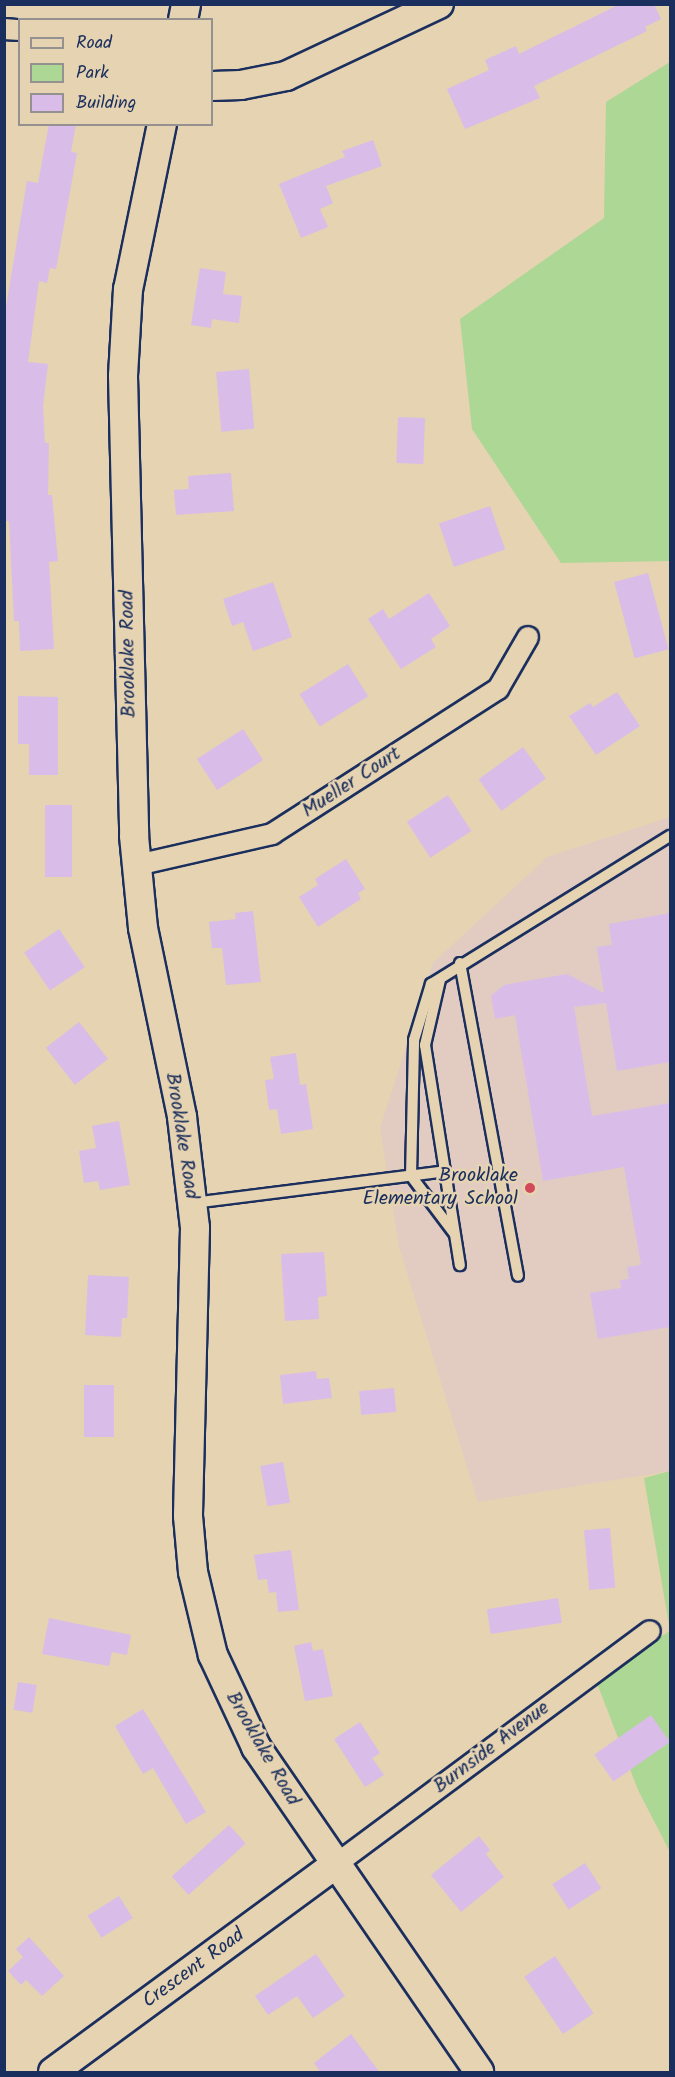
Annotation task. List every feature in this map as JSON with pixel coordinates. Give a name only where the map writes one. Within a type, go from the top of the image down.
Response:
[{"type":"street","points":[[213,86],[241,86],[286,76],[439,4]]},
{"type":"street","name":"Brooklake Road","points":[[162,126],[128,289],[124,332],[137,865],[143,928],[182,1118],[193,1203],[188,1516],[199,1603],[213,1655],[240,1716],[335,1865],[479,2073]]},
{"type":"street","name":"Mueller Court","points":[[137,865],[272,834],[498,689],[528,637]]},
{"type":"street","name":"Burnside Avenue","points":[[335,1865],[650,1631]]},
{"type":"street","name":"Crescent Road","points":[[53,2073],[335,1865]]},
{"type":"lane","points":[[454,1233],[411,1176],[414,1040],[430,984],[440,980],[460,963],[670,836]]},
{"type":"lane","points":[[460,963],[518,1276]]},
{"type":"lane","points":[[440,980],[425,1045],[460,1265]]},
{"type":"lane","points":[[193,1203],[445,1171]]},
{"type":"shaded area","name":"Brooklake Elementary School","points":[[670,817],[670,1471],[478,1502],[399,1247],[380,1128],[433,963],[547,857]]},
{"type":"green space","points":[[670,62],[670,561],[561,563],[472,429],[460,319],[604,218],[606,102]]},
{"type":"green space","points":[[670,1471],[670,1631],[644,1478]]},
{"type":"green space","points":[[670,1631],[670,1852],[638,1790],[595,1678]]},
{"type":"building","points":[[620,4],[654,4],[661,19],[645,27],[647,31],[534,86],[540,98],[465,129],[447,89],[489,70],[485,60],[516,46],[519,54]]},
{"type":"building","points":[[49,126],[76,126],[71,152],[77,153],[56,269],[50,268],[47,283],[39,281],[28,362],[48,364],[43,406],[45,443],[49,443],[48,495],[52,495],[58,561],[49,562],[54,649],[20,651],[19,621],[14,621],[9,521],[4,521],[4,319],[27,181],[38,183]]},
{"type":"building","points":[[373,140],[382,166],[326,186],[333,203],[320,209],[328,227],[301,238],[279,184],[345,157],[342,151]]},
{"type":"building","points":[[200,268],[226,272],[223,294],[242,296],[239,323],[212,319],[211,328],[191,325]]},
{"type":"building","points":[[249,369],[254,429],[221,432],[216,372]]},
{"type":"building","points":[[398,417],[425,418],[423,464],[396,463]]},
{"type":"building","points":[[231,473],[234,511],[176,515],[174,490],[189,489],[188,476]]},
{"type":"building","points":[[490,506],[505,549],[454,567],[439,524]]},
{"type":"building","points":[[648,573],[668,649],[635,658],[614,582]]},
{"type":"building","points":[[273,582],[292,637],[253,651],[243,622],[232,626],[223,599]]},
{"type":"building","points":[[429,593],[450,626],[431,639],[436,647],[401,669],[368,619],[383,609],[389,619]]},
{"type":"building","points":[[348,664],[368,696],[320,726],[300,694]]},
{"type":"building","points":[[617,692],[640,726],[596,755],[569,716],[590,703],[593,707]]},
{"type":"building","points":[[18,696],[58,697],[58,775],[29,775],[29,744],[18,744]]},
{"type":"building","points":[[243,729],[263,760],[217,790],[197,759]]},
{"type":"building","points":[[523,747],[546,779],[501,811],[479,779]]},
{"type":"building","points":[[448,795],[471,831],[430,858],[407,822]]},
{"type":"building","points":[[45,805],[72,805],[72,877],[45,877]]},
{"type":"building","points":[[346,859],[365,889],[358,893],[361,899],[318,927],[299,897],[318,885],[315,879]]},
{"type":"building","points":[[253,911],[261,982],[226,985],[222,948],[212,948],[209,922],[236,919],[235,913]]},
{"type":"building","points":[[670,913],[670,1062],[617,1071],[606,1003],[574,1007],[592,1116],[670,1103],[670,1327],[598,1339],[590,1293],[621,1288],[620,1280],[629,1279],[627,1267],[641,1265],[624,1167],[543,1181],[515,1015],[495,1019],[491,996],[504,985],[567,974],[604,993],[597,947],[612,945],[609,924]]},
{"type":"building","points":[[59,929],[85,967],[50,991],[24,952]]},
{"type":"building","points":[[79,1022],[108,1059],[75,1085],[46,1048]]},
{"type":"building","points":[[296,1053],[300,1085],[306,1084],[313,1129],[281,1134],[277,1109],[269,1110],[265,1080],[274,1079],[270,1057]]},
{"type":"building","points":[[119,1121],[130,1185],[100,1190],[98,1181],[84,1183],[79,1151],[96,1148],[92,1126]]},
{"type":"building","points":[[324,1252],[327,1296],[318,1297],[319,1319],[285,1321],[281,1254]]},
{"type":"building","points":[[88,1275],[129,1277],[127,1318],[122,1318],[121,1337],[85,1335]]},
{"type":"building","points":[[316,1371],[317,1379],[329,1378],[332,1398],[283,1404],[280,1375]]},
{"type":"building","points":[[84,1385],[114,1385],[114,1437],[84,1437]]},
{"type":"building","points":[[394,1388],[396,1412],[361,1415],[359,1391]]},
{"type":"building","points":[[283,1462],[290,1502],[267,1506],[260,1466]]},
{"type":"building","points":[[610,1528],[615,1588],[589,1590],[584,1530]]},
{"type":"building","points":[[291,1550],[299,1610],[278,1612],[276,1592],[269,1593],[267,1579],[258,1580],[254,1555]]},
{"type":"building","points":[[558,1598],[562,1623],[491,1634],[487,1609]]},
{"type":"building","points":[[49,1618],[131,1635],[127,1655],[112,1652],[109,1666],[42,1654]]},
{"type":"building","points":[[311,1642],[313,1651],[323,1649],[333,1696],[305,1701],[294,1646]]},
{"type":"building","points":[[18,1682],[37,1685],[32,1713],[14,1710]]},
{"type":"building","points":[[143,1709],[206,1812],[186,1824],[153,1768],[143,1774],[115,1726]]},
{"type":"building","points":[[651,1715],[670,1742],[613,1782],[594,1755]]},
{"type":"building","points":[[360,1722],[380,1753],[372,1758],[384,1775],[365,1787],[334,1739]]},
{"type":"building","points":[[229,1825],[246,1844],[189,1895],[172,1877]]},
{"type":"building","points":[[479,1836],[490,1850],[486,1854],[504,1877],[461,1912],[431,1875]]},
{"type":"building","points":[[585,1863],[601,1888],[569,1909],[552,1884]]},
{"type":"building","points":[[119,1896],[133,1918],[101,1938],[88,1916]]},
{"type":"building","points":[[29,1937],[64,1976],[42,1996],[26,1980],[21,1985],[8,1971],[23,1957],[16,1949]]},
{"type":"building","points":[[316,1954],[345,1996],[313,2018],[297,1996],[268,2015],[255,1996]]},
{"type":"building","points":[[555,1956],[594,2013],[563,2034],[524,1977]]},
{"type":"building","points":[[351,2034],[380,2073],[321,2073],[314,2063]]},
{"type":"place","name":"Brooklake Elementary School","points":[[530,1188]]}]
